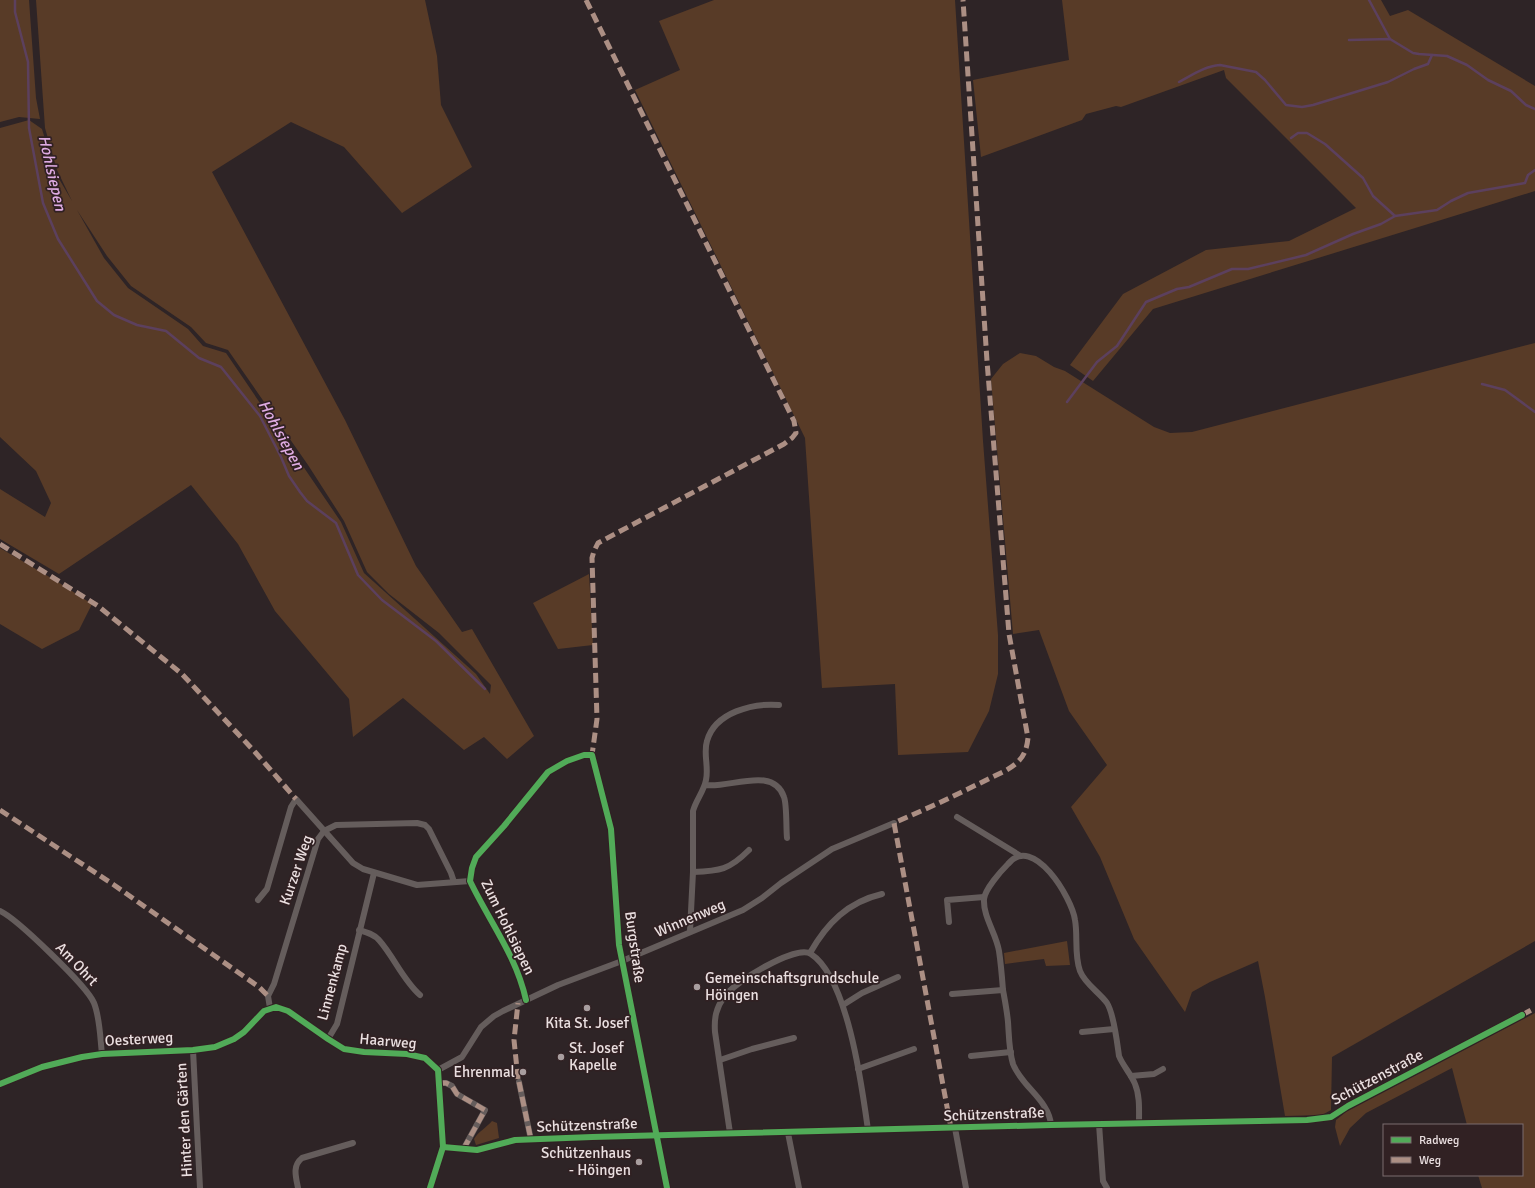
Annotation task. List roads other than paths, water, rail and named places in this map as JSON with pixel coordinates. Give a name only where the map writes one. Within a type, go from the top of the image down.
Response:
[{"type":"street","points":[[690,931],[694,811],[695,805],[705,785],[707,774],[706,746],[709,736],[715,726],[727,716],[744,708],[765,704],[779,705]]},
{"type":"street","name":"Burgstraße","points":[[548,772],[567,761],[584,755],[592,755],[611,829],[619,945],[667,1188]]},
{"type":"street","name":"Zum Hohlsiepen","points":[[526,1000],[522,982],[514,963],[470,881],[472,868],[476,857],[504,826],[548,772]]},
{"type":"street","points":[[705,785],[714,787],[763,780],[774,783],[784,797],[787,838]]},
{"type":"street","points":[[258,900],[267,889],[291,808],[296,799],[358,866],[374,873],[417,885],[470,881]]},
{"type":"street","points":[[957,816],[1019,856]]},
{"type":"street","name":"Kurzer Weg","points":[[270,1008],[268,996],[274,984],[318,839],[324,831],[336,825],[417,823],[425,825],[429,829],[454,882]]},
{"type":"street","name":"Winnenweg","points":[[438,1070],[462,1057],[481,1027],[494,1016],[558,985],[622,961],[752,905],[800,870],[841,844],[894,823]]},
{"type":"street","points":[[693,872],[713,871],[725,868],[740,859],[749,850]]},
{"type":"street","points":[[1051,1125],[1050,1116],[1047,1110],[1017,1072],[1012,1060],[998,948],[986,913],[984,897],[1009,862],[1019,856],[1030,856],[1044,866],[1067,897],[1072,908],[1076,920],[1079,969],[1084,979],[1110,1009],[1122,1063],[1131,1076],[1138,1095],[1139,1123]]},
{"type":"street","name":"Linnenkamp","points":[[328,1039],[337,1024],[374,873]]},
{"type":"street","points":[[810,953],[815,944],[831,924],[849,907],[866,898],[882,894]]},
{"type":"street","points":[[949,922],[947,900],[984,897]]},
{"type":"street","name":"Am Ohrt","points":[[0,911],[13,919],[67,971],[90,996],[97,1013],[102,1054]]},
{"type":"street","name":"Linnenkamp","points":[[360,930],[370,933],[378,939],[411,987],[420,995]]},
{"type":"street","points":[[730,1133],[715,1032],[715,1016],[719,1005],[724,996],[741,981],[772,963],[797,953],[805,952],[810,953],[825,969],[832,980],[843,1005],[858,1069],[868,1130]]},
{"type":"street","points":[[843,1005],[862,993],[898,977]]},
{"type":"street","points":[[952,994],[1003,990]]},
{"type":"street","name":"Haarweg","points":[[270,1008],[282,1008],[288,1011],[328,1039],[344,1048],[354,1051],[407,1054],[425,1058],[438,1070]]},
{"type":"street","name":"Oesterweg","points":[[0,1084],[42,1067],[82,1057],[102,1054],[193,1050],[215,1047],[234,1039],[244,1032],[264,1011],[270,1008]]},
{"type":"street","name":"Schützenstraße","points":[[443,1147],[477,1150],[515,1140],[656,1135],[1308,1120],[1331,1117],[1348,1106],[1522,1015]]},
{"type":"street","points":[[1082,1032],[1114,1029]]},
{"type":"street","points":[[720,1060],[752,1049],[794,1038]]},
{"type":"street","points":[[858,1069],[914,1048]]},
{"type":"street","name":"Hinter den Gärten","points":[[193,1050],[200,1188]]},
{"type":"street","points":[[971,1056],[1011,1052]]},
{"type":"street","points":[[1131,1076],[1154,1074],[1163,1069]]},
{"type":"street","points":[[430,1188],[443,1147],[438,1070]]},
{"type":"street","points":[[519,1082],[531,1140]]},
{"type":"street","points":[[440,1084],[446,1083],[452,1086],[457,1094],[485,1110],[464,1148]]},
{"type":"street","points":[[1099,1124],[1103,1181],[1107,1188]]},
{"type":"street","points":[[955,1128],[966,1188]]},
{"type":"street","points":[[788,1133],[799,1188]]},
{"type":"street","points":[[298,1188],[295,1169],[298,1161],[306,1156],[353,1143]]},
{"type":"waterway","name":"Hohlsiepen","points":[[15,0],[15,12],[28,62],[29,128],[43,203],[58,239],[97,301],[114,315],[137,325],[166,331],[199,358],[221,367],[260,416],[289,476],[300,492],[307,501],[336,523],[358,575],[382,600],[436,641],[485,689]]},
{"type":"waterway","points":[[1369,0],[1390,39]]},
{"type":"waterway","points":[[1349,40],[1390,39],[1413,53],[1447,56],[1467,65],[1488,80],[1511,91],[1526,105],[1535,109]]},
{"type":"waterway","points":[[1179,82],[1204,69],[1220,65],[1256,72],[1265,80],[1286,105],[1302,107],[1388,82],[1428,64],[1432,55]]},
{"type":"waterway","points":[[1291,138],[1298,133],[1307,133],[1325,144],[1363,178],[1373,196],[1395,216]]},
{"type":"waterway","points":[[1067,402],[1097,362],[1117,346],[1146,302],[1177,289],[1189,287],[1232,269],[1248,269],[1306,255],[1353,234],[1381,224],[1395,216],[1437,210],[1468,193],[1525,183],[1528,175],[1535,170]]},
{"type":"waterway","points":[[1482,384],[1505,390],[1535,412]]},
{"type":"place","name":"Gemeinschaftsgrundschule Höingen","points":[[697,987]]},
{"type":"place","name":"Kita St. Josef","points":[[587,1008]]},
{"type":"place","name":"St. Josef Kapelle","points":[[561,1057]]},
{"type":"place","name":"Ehrenmal","points":[[523,1072]]},
{"type":"place","name":"Schützenhaus - Höingen","points":[[639,1162]]}]
